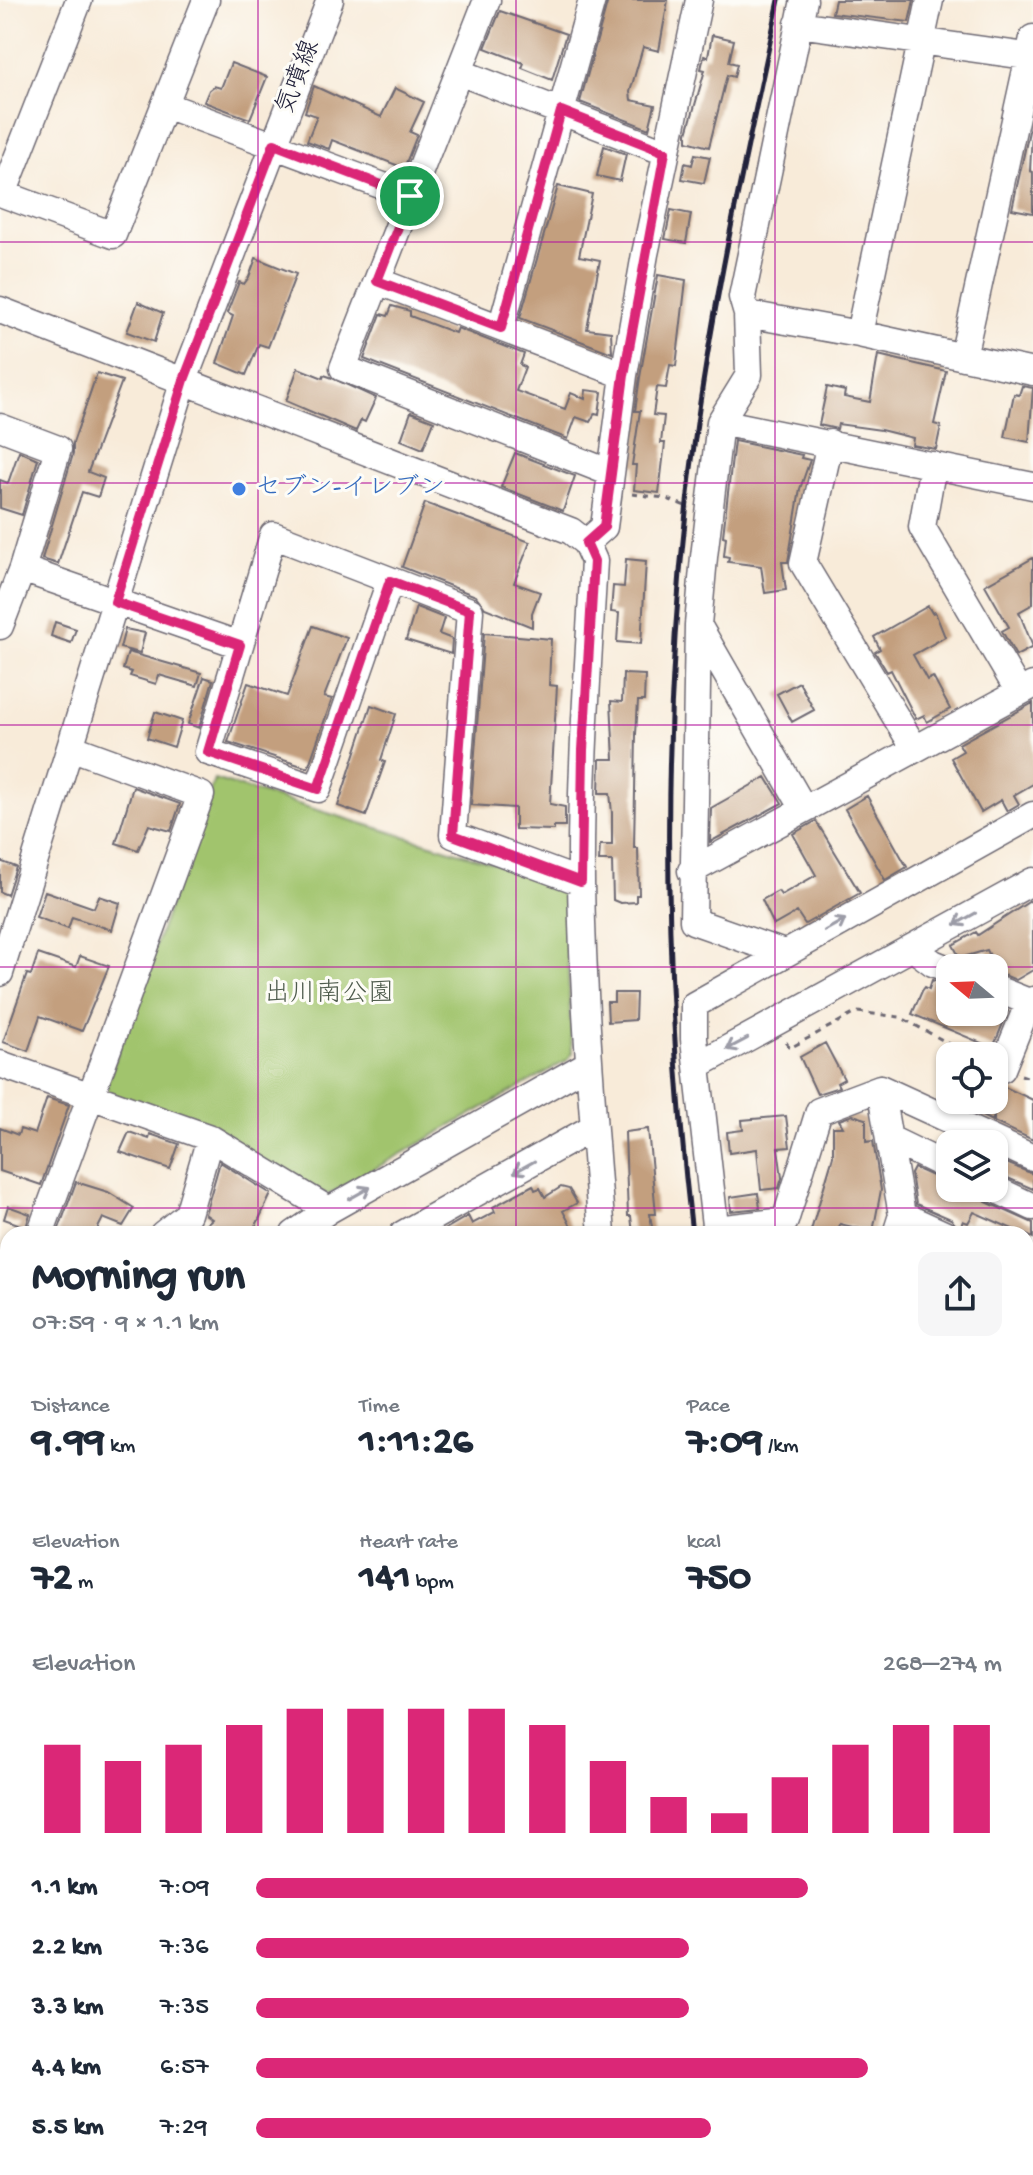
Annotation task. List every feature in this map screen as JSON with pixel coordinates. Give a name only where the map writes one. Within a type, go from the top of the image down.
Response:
[{"type":"street","points":[[79,0],[3,194],[113,235],[206,0]]},
{"type":"street","name":"気噴線","points":[[0,973],[10,909],[73,748],[184,380],[330,0]]},
{"type":"street","points":[[487,0],[343,368],[610,482]]},
{"type":"street","points":[[501,328],[592,0]]},
{"type":"street","points":[[586,543],[604,527],[624,375],[665,152],[699,0]]},
{"type":"street","points":[[859,334],[930,0]]},
{"type":"street","points":[[784,953],[693,921],[691,871],[698,625],[720,422],[749,375],[747,314],[742,297],[801,12],[922,40],[1032,51],[963,357]]},
{"type":"street","points":[[459,72],[665,152]]},
{"type":"street","points":[[165,105],[410,196]]},
{"type":"street","points":[[377,281],[624,375]]},
{"type":"street","points":[[0,310],[571,531],[586,543],[594,561],[583,750],[581,882],[588,1064],[601,1226]]},
{"type":"street","points":[[747,314],[859,334],[1033,372]]},
{"type":"street","points":[[720,422],[1033,486]]},
{"type":"street","points":[[0,427],[58,449],[22,569],[0,626]]},
{"type":"street","points":[[830,443],[803,563],[915,749]]},
{"type":"street","points":[[691,871],[1026,688],[922,527],[933,465]]},
{"type":"street","points":[[390,581],[318,789],[208,752],[273,535],[470,611],[453,835],[581,882]]},
{"type":"street","points":[[22,569],[240,645]]},
{"type":"street","points":[[698,625],[804,809]]},
{"type":"street","points":[[43,1226],[201,795],[73,748]]},
{"type":"street","points":[[715,1226],[694,1005],[1033,815]]},
{"type":"street","points":[[698,1065],[1033,881]]},
{"type":"street","points":[[913,948],[936,964]]},
{"type":"street","points":[[1008,993],[1031,1001],[1008,1055]]},
{"type":"street","points":[[0,1064],[93,1094],[210,1138],[329,1210]]},
{"type":"street","points":[[306,1226],[588,1064]]},
{"type":"street","points":[[754,1226],[785,1221],[819,1111],[880,1088],[1033,1158]]},
{"type":"street","points":[[880,1088],[892,1140],[899,1224]]},
{"type":"street","points":[[417,1226],[592,1128]]},
{"type":"street","points":[[173,1226],[188,1214],[210,1138]]},
{"type":"street","points":[[892,1140],[936,1161]]},
{"type":"street","points":[[1008,1195],[1033,1207]]},
{"type":"path","points":[[610,482],[665,498]]},
{"type":"path","points":[[772,1025],[790,1048],[857,1012],[900,1017],[946,1042]]},
{"type":"green space","name":"出川南公園","points":[[214,779],[564,884],[572,1053],[568,1060],[328,1195],[110,1093],[106,1086]]},
{"type":"building","points":[[608,0],[668,0],[659,51],[643,47],[630,92],[631,100],[655,105],[649,129],[580,102]]},
{"type":"building","points":[[835,0],[914,0],[909,22],[832,13]]},
{"type":"building","points":[[500,11],[566,34],[552,80],[522,68],[524,63],[485,48]]},
{"type":"building","points":[[712,35],[734,40],[729,62],[737,64],[734,77],[727,75],[709,147],[687,141],[687,133],[705,70],[701,69],[704,56],[708,57]]},
{"type":"building","points":[[231,63],[267,77],[250,119],[204,102],[209,90],[214,86],[221,88]]},
{"type":"building","points":[[314,86],[381,117],[395,88],[424,102],[410,132],[417,135],[404,168],[332,140],[329,149],[307,141],[317,116],[305,112]]},
{"type":"building","points":[[1033,113],[1030,171],[1033,172],[1033,213],[1012,209]]},
{"type":"building","points":[[604,146],[626,154],[620,181],[597,176]]},
{"type":"building","points":[[695,154],[710,157],[704,183],[682,179],[685,163],[692,165]]},
{"type":"building","points":[[558,186],[592,194],[579,256],[600,260],[587,329],[611,332],[612,353],[520,318]]},
{"type":"building","points":[[671,210],[691,214],[686,243],[665,239]]},
{"type":"building","points":[[256,258],[296,274],[268,347],[259,344],[246,375],[217,363],[233,316],[227,313],[239,282],[244,284],[249,277]]},
{"type":"building","points":[[658,275],[686,280],[676,366],[670,365],[666,388],[657,387],[653,415],[664,416],[661,443],[665,443],[659,493],[634,490],[636,465],[632,465],[640,411],[635,411]]},
{"type":"building","points":[[138,302],[163,313],[154,342],[127,332]]},
{"type":"building","points":[[392,306],[410,311],[410,316],[455,333],[457,328],[524,354],[520,365],[525,367],[516,391],[565,409],[571,393],[585,399],[586,390],[602,392],[599,414],[595,413],[590,422],[576,417],[568,439],[364,359],[381,314],[388,316]]},
{"type":"building","points":[[878,355],[946,371],[934,424],[941,426],[936,449],[912,445],[913,438],[881,430],[838,424],[837,429],[819,425],[827,387],[845,391],[844,397],[870,402]]},
{"type":"building","points":[[298,368],[323,378],[324,375],[330,377],[376,398],[365,422],[361,420],[356,431],[286,401]]},
{"type":"building","points":[[97,373],[122,381],[88,472],[104,478],[98,497],[82,492],[58,564],[42,559],[73,454],[73,443]]},
{"type":"building","points":[[1022,386],[1033,388],[1029,442],[1005,437],[1014,394],[1019,395]]},
{"type":"building","points":[[411,412],[434,421],[423,449],[401,440]]},
{"type":"building","points":[[734,441],[802,455],[801,458],[810,460],[800,489],[788,562],[782,562],[786,590],[765,593],[761,566],[728,562],[729,557],[724,556],[726,537],[723,536]]},
{"type":"building","points":[[19,451],[38,459],[22,515],[0,508],[0,480],[8,483]]},
{"type":"building","points":[[515,453],[575,476],[563,511],[501,487]]},
{"type":"building","points":[[425,503],[530,542],[514,583],[540,592],[532,613],[532,627],[485,608],[476,596],[402,567]]},
{"type":"building","points":[[1033,558],[1033,604],[1019,612],[1033,647],[1016,656],[1002,631],[1009,627],[985,585]]},
{"type":"building","points":[[626,559],[646,561],[641,644],[617,642],[619,613],[611,612],[613,586],[624,587]]},
{"type":"building","points":[[928,606],[932,613],[935,612],[945,637],[913,655],[927,680],[933,677],[950,709],[927,722],[924,715],[916,719],[891,670],[887,672],[875,652],[880,649],[874,637]]},
{"type":"building","points":[[416,607],[444,618],[439,634],[452,639],[451,654],[406,640]]},
{"type":"building","points":[[55,622],[76,629],[71,643],[51,636]]},
{"type":"building","points":[[313,626],[347,638],[324,697],[332,699],[308,768],[228,742],[248,683],[287,696]]},
{"type":"building","points":[[125,629],[145,633],[140,653],[120,648]]},
{"type":"building","points":[[484,633],[551,639],[549,685],[557,686],[550,804],[565,807],[565,826],[554,826],[554,830],[515,829],[515,808],[471,805]]},
{"type":"building","points":[[128,652],[201,673],[197,686],[159,675],[156,684],[130,676],[132,672],[123,669]]},
{"type":"building","points":[[623,674],[645,675],[644,701],[638,701],[636,734],[634,848],[638,848],[639,895],[636,895],[636,902],[620,903],[613,900],[612,861],[599,861],[600,845],[612,845],[612,813],[610,793],[599,793],[600,759],[614,759],[611,701],[622,702]]},
{"type":"building","points":[[204,677],[213,680],[199,728],[188,724]]},
{"type":"building","points":[[799,682],[814,710],[792,722],[777,694]]},
{"type":"building","points":[[1033,703],[1033,784],[1014,795],[1019,804],[1007,811],[1001,800],[981,812],[951,758],[963,751],[959,744]]},
{"type":"building","points":[[371,705],[396,714],[381,760],[385,762],[366,816],[338,806]]},
{"type":"building","points":[[155,712],[182,721],[174,747],[147,738]]},
{"type":"building","points":[[766,777],[782,803],[710,842],[711,808]]},
{"type":"building","points":[[133,787],[180,804],[171,831],[149,825],[138,850],[116,843]]},
{"type":"building","points":[[867,796],[907,867],[885,880],[845,809]]},
{"type":"building","points":[[816,821],[860,893],[805,924],[797,912],[774,925],[762,900],[778,891],[781,895],[816,875],[793,834]]},
{"type":"building","points":[[0,861],[16,867],[7,895],[0,892]]},
{"type":"building","points":[[45,891],[94,908],[99,896],[120,903],[112,930],[72,917],[68,929],[36,917]]},
{"type":"building","points":[[1033,899],[1033,970],[1016,980],[1008,977],[1008,954],[989,954],[987,950],[958,954],[953,945],[976,932],[978,935]]},
{"type":"building","points":[[38,954],[76,967],[80,956],[109,966],[82,1031],[40,1016],[28,1051],[3,1042],[27,974],[31,975]]},
{"type":"building","points":[[932,980],[936,981],[936,1024],[912,1014],[922,991],[925,987],[929,989]]},
{"type":"building","points":[[614,993],[636,993],[635,1020],[608,1022],[607,1002],[614,1002]]},
{"type":"building","points":[[941,1026],[1002,1026],[995,1042],[979,1042]]},
{"type":"building","points":[[825,1043],[844,1079],[837,1083],[839,1087],[817,1094],[800,1057]]},
{"type":"building","points":[[1008,1088],[1033,1100],[1033,1140],[994,1122],[994,1116],[992,1121],[978,1114],[1008,1114]]},
{"type":"building","points":[[47,1098],[69,1105],[41,1185],[0,1171],[0,1128],[18,1135],[20,1129],[35,1134]]},
{"type":"building","points":[[853,1115],[866,1119],[866,1142],[873,1141],[881,1190],[874,1226],[812,1226],[833,1156],[833,1127],[843,1127],[839,1120]]},
{"type":"building","points":[[786,1116],[790,1147],[778,1148],[782,1178],[779,1188],[761,1190],[757,1149],[729,1153],[727,1132],[743,1130],[742,1120]]},
{"type":"building","points":[[648,1129],[656,1214],[650,1214],[652,1226],[632,1226],[631,1216],[628,1216],[625,1132]]},
{"type":"building","points":[[129,1132],[149,1139],[150,1134],[179,1144],[170,1169],[120,1152]]},
{"type":"building","points":[[220,1162],[271,1194],[256,1226],[204,1226],[212,1219],[205,1214]]},
{"type":"building","points":[[1008,1164],[1033,1174],[1033,1189],[1008,1178]]},
{"type":"building","points":[[914,1168],[936,1178],[936,1202],[986,1202],[1033,1223],[1033,1226],[1006,1226],[974,1212],[968,1223],[963,1221],[960,1226],[957,1226],[951,1219],[916,1204],[911,1174]]},
{"type":"building","points":[[76,1182],[108,1192],[134,1208],[123,1226],[103,1218],[99,1226],[60,1226]]},
{"type":"building","points":[[533,1185],[535,1190],[540,1188],[545,1197],[561,1187],[569,1189],[577,1203],[563,1211],[571,1226],[451,1226],[468,1216],[472,1224],[495,1212],[493,1207]]},
{"type":"building","points":[[758,1193],[760,1208],[731,1211],[730,1197]]},
{"type":"building","points":[[8,1206],[30,1214],[26,1226],[4,1219]]},
{"type":"railway","points":[[691,1226],[674,1032],[670,930],[669,828],[676,625],[685,524],[705,370],[734,211],[779,0]]},
{"type":"place","name":"セブン-イレブン","points":[[239,489]]},
{"type":"route","points":[[561,111],[665,152],[624,375],[604,527],[586,543],[594,561],[583,750],[581,882],[453,835],[470,611],[390,581],[318,789],[208,752],[240,645],[115,602],[184,380],[274,144],[410,196],[377,281],[501,328],[561,111]]}]
